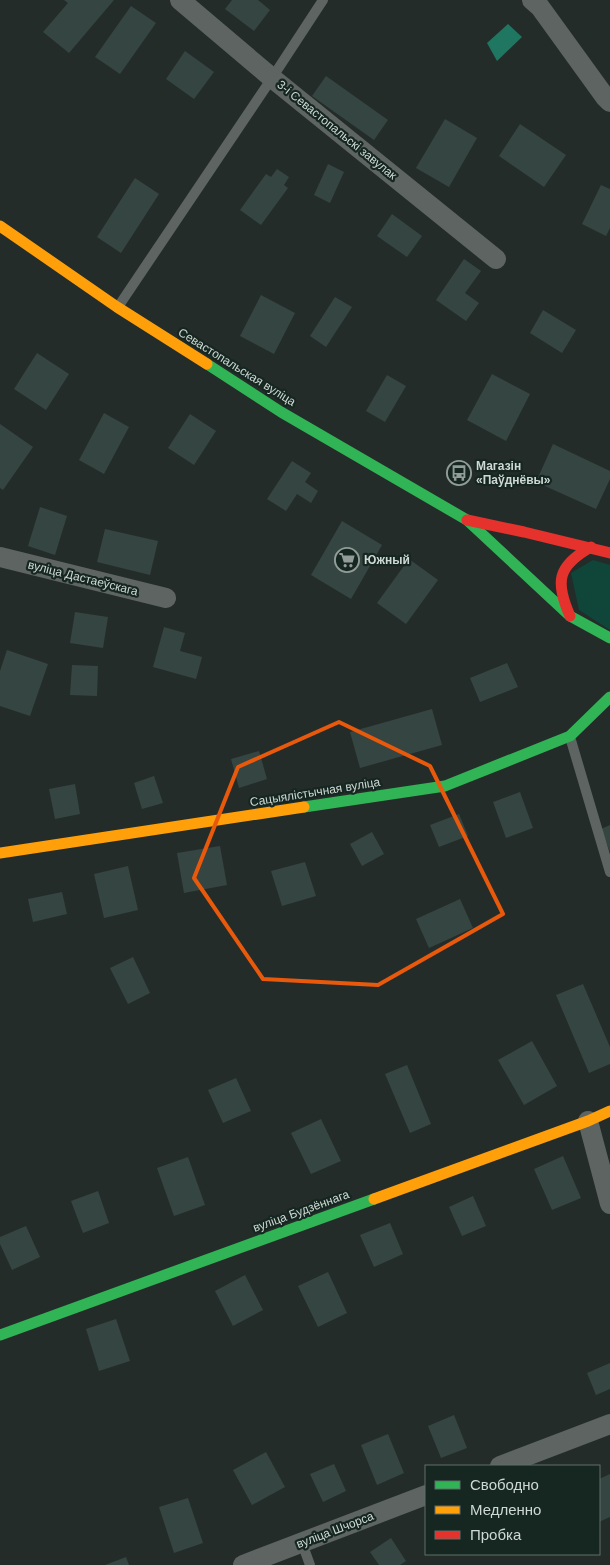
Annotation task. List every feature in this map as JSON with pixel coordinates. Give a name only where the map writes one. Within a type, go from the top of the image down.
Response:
[{"type":"street","name":"3-і Севастопальскі завулак","points":[[180,0],[272,78],[496,259]]},
{"type":"street","points":[[532,0],[540,7],[610,102]]},
{"type":"street","name":"Севастопальская вуліца","points":[[0,226],[118,308],[281,412],[467,520],[570,616],[610,638]]},
{"type":"street","name":"Севастопальская вуліца","points":[[467,520],[605,550]]},
{"type":"street","points":[[570,616],[563,602],[560,587],[562,572],[568,561],[578,553],[605,550]]},
{"type":"street","name":"вуліца Дастаеўскага","points":[[0,558],[166,598]]},
{"type":"street","name":"Сацыялістычная вуліца","points":[[0,853],[445,786],[570,736],[610,697]]},
{"type":"street","name":"вуліца Будзённага","points":[[0,1335],[588,1121],[610,1111]]},
{"type":"street","points":[[588,1121],[610,1204]]},
{"type":"street","points":[[503,1465],[610,1424]]},
{"type":"street","name":"вуліца Шчорса","points":[[243,1565],[425,1495]]},
{"type":"lane","points":[[118,308],[323,0]]},
{"type":"lane","points":[[570,736],[610,872]]},
{"type":"lane","points":[[302,1543],[310,1565]]},
{"type":"highlighted area","points":[[339,722],[430,766],[503,914],[378,985],[263,979],[194,878],[238,767]]},
{"type":"shaded area","points":[[508,24],[522,37],[497,61],[487,43]]},
{"type":"shaded area","points":[[593,560],[610,565],[610,630],[579,610],[571,573]]},
{"type":"building","points":[[64,0],[114,0],[69,53],[43,32],[68,3]]},
{"type":"building","points":[[232,0],[258,0],[270,10],[254,31],[225,9]]},
{"type":"building","points":[[131,6],[156,23],[120,74],[95,57]]},
{"type":"building","points":[[185,51],[214,72],[194,99],[166,79]]},
{"type":"building","points":[[326,76],[388,120],[374,140],[312,96]]},
{"type":"building","points":[[445,119],[477,138],[449,187],[416,168]]},
{"type":"building","points":[[520,124],[566,155],[544,187],[499,156]]},
{"type":"building","points":[[328,164],[344,172],[330,203],[314,195]]},
{"type":"building","points":[[277,169],[289,177],[284,185],[288,188],[261,225],[240,210],[266,174],[271,177]]},
{"type":"building","points":[[135,178],[159,194],[121,253],[97,237]]},
{"type":"building","points":[[601,185],[610,189],[610,228],[606,236],[582,224]]},
{"type":"building","points":[[392,214],[422,236],[407,257],[377,236]]},
{"type":"building","points":[[464,259],[481,271],[465,293],[479,303],[466,321],[436,300]]},
{"type":"building","points":[[261,295],[295,313],[274,354],[240,336]]},
{"type":"building","points":[[335,297],[352,307],[326,347],[310,336]]},
{"type":"building","points":[[543,310],[576,330],[562,353],[530,333]]},
{"type":"building","points":[[37,353],[69,374],[46,410],[14,389]]},
{"type":"building","points":[[492,374],[530,394],[506,441],[467,420]]},
{"type":"building","points":[[387,375],[406,386],[385,422],[366,411]]},
{"type":"building","points":[[104,413],[129,427],[104,474],[79,460]]},
{"type":"building","points":[[190,414],[216,431],[194,465],[168,448]]},
{"type":"building","points":[[0,424],[33,447],[3,490],[0,488]]},
{"type":"building","points":[[553,444],[610,471],[610,479],[596,509],[536,482]]},
{"type":"building","points":[[292,461],[311,473],[305,482],[318,491],[311,503],[297,494],[286,511],[267,499]]},
{"type":"building","points":[[40,507],[67,516],[55,555],[28,546]]},
{"type":"building","name":"Южный","points":[[342,521],[382,545],[351,599],[311,575]]},
{"type":"building","points":[[105,529],[158,541],[150,575],[97,562]]},
{"type":"building","points":[[409,559],[438,580],[406,624],[377,603]]},
{"type":"building","points":[[75,612],[108,617],[103,648],[70,643]]},
{"type":"building","points":[[164,627],[185,633],[180,651],[202,657],[196,679],[153,667]]},
{"type":"building","points":[[7,650],[48,664],[30,716],[0,706],[0,671]]},
{"type":"building","points":[[507,663],[518,687],[480,702],[470,678]]},
{"type":"building","points":[[72,665],[98,666],[97,696],[70,695]]},
{"type":"building","points":[[432,709],[442,745],[360,768],[350,732]]},
{"type":"building","points":[[259,751],[267,779],[239,788],[231,759]]},
{"type":"building","points":[[154,776],[163,803],[142,809],[134,783]]},
{"type":"building","points":[[75,784],[80,814],[55,819],[49,789]]},
{"type":"building","points":[[520,792],[533,828],[506,838],[493,802]]},
{"type":"building","points":[[459,814],[468,836],[439,847],[430,825]]},
{"type":"building","points":[[610,825],[610,852],[601,829]]},
{"type":"building","points":[[372,832],[384,854],[362,866],[350,844]]},
{"type":"building","points":[[220,846],[227,885],[184,893],[177,853]]},
{"type":"building","points":[[305,862],[316,896],[282,906],[271,871]]},
{"type":"building","points":[[128,866],[138,910],[104,918],[94,874]]},
{"type":"building","points":[[62,892],[67,914],[33,922],[28,899]]},
{"type":"building","points":[[460,899],[473,928],[429,948],[416,919]]},
{"type":"building","points":[[133,957],[150,993],[128,1004],[110,968]]},
{"type":"building","points":[[583,984],[610,1047],[610,1064],[589,1073],[556,995]]},
{"type":"building","points":[[532,1041],[557,1086],[524,1105],[498,1060]]},
{"type":"building","points":[[407,1065],[431,1124],[410,1133],[385,1074]]},
{"type":"building","points":[[236,1078],[251,1111],[223,1123],[208,1090]]},
{"type":"building","points":[[321,1119],[341,1161],[311,1174],[291,1133]]},
{"type":"building","points":[[563,1156],[581,1198],[552,1210],[534,1169]]},
{"type":"building","points":[[188,1157],[205,1205],[174,1216],[157,1168]]},
{"type":"building","points":[[98,1191],[109,1223],[83,1233],[71,1201]]},
{"type":"building","points":[[473,1196],[486,1226],[462,1236],[449,1207]]},
{"type":"building","points":[[390,1223],[403,1254],[374,1267],[360,1235]]},
{"type":"building","points":[[26,1226],[40,1257],[12,1270],[0,1244],[0,1237]]},
{"type":"building","points":[[328,1272],[347,1313],[318,1327],[298,1286]]},
{"type":"building","points":[[245,1275],[263,1310],[233,1326],[215,1291]]},
{"type":"building","points":[[116,1319],[130,1361],[99,1371],[86,1329]]},
{"type":"building","points":[[610,1363],[610,1389],[596,1395],[587,1373]]},
{"type":"building","points":[[454,1415],[467,1448],[441,1458],[428,1426]]},
{"type":"building","points":[[388,1434],[404,1473],[377,1485],[361,1445]]},
{"type":"building","points":[[266,1452],[285,1487],[252,1505],[233,1470]]},
{"type":"building","points":[[334,1464],[346,1491],[323,1502],[310,1474]]},
{"type":"building","points":[[610,1474],[610,1517],[600,1522],[600,1479]]},
{"type":"building","points":[[188,1498],[203,1543],[174,1553],[159,1507]]},
{"type":"building","points":[[391,1538],[406,1561],[400,1565],[379,1565],[370,1552]]},
{"type":"building","points":[[126,1557],[129,1565],[105,1565]]},
{"type":"traffic: fast","points":[[207,364],[281,412],[467,520],[570,616],[610,638]]},
{"type":"traffic: fast","points":[[304,807],[445,786],[570,736],[610,697]]},
{"type":"traffic: fast","points":[[0,1335],[374,1199]]},
{"type":"traffic: slow","points":[[0,226],[117,307],[207,364]]},
{"type":"traffic: slow","points":[[0,853],[304,807]]},
{"type":"traffic: slow","points":[[374,1199],[588,1121],[610,1111]]},
{"type":"traffic: jam","points":[[467,520],[610,553]]},
{"type":"traffic: jam","points":[[570,616],[562,594],[562,576],[565,568],[571,561],[591,547]]},
{"type":"place","name":"Магазін «Паўднёвы»","points":[[459,473]]},
{"type":"place","name":"Южный","points":[[347,560]]}]
